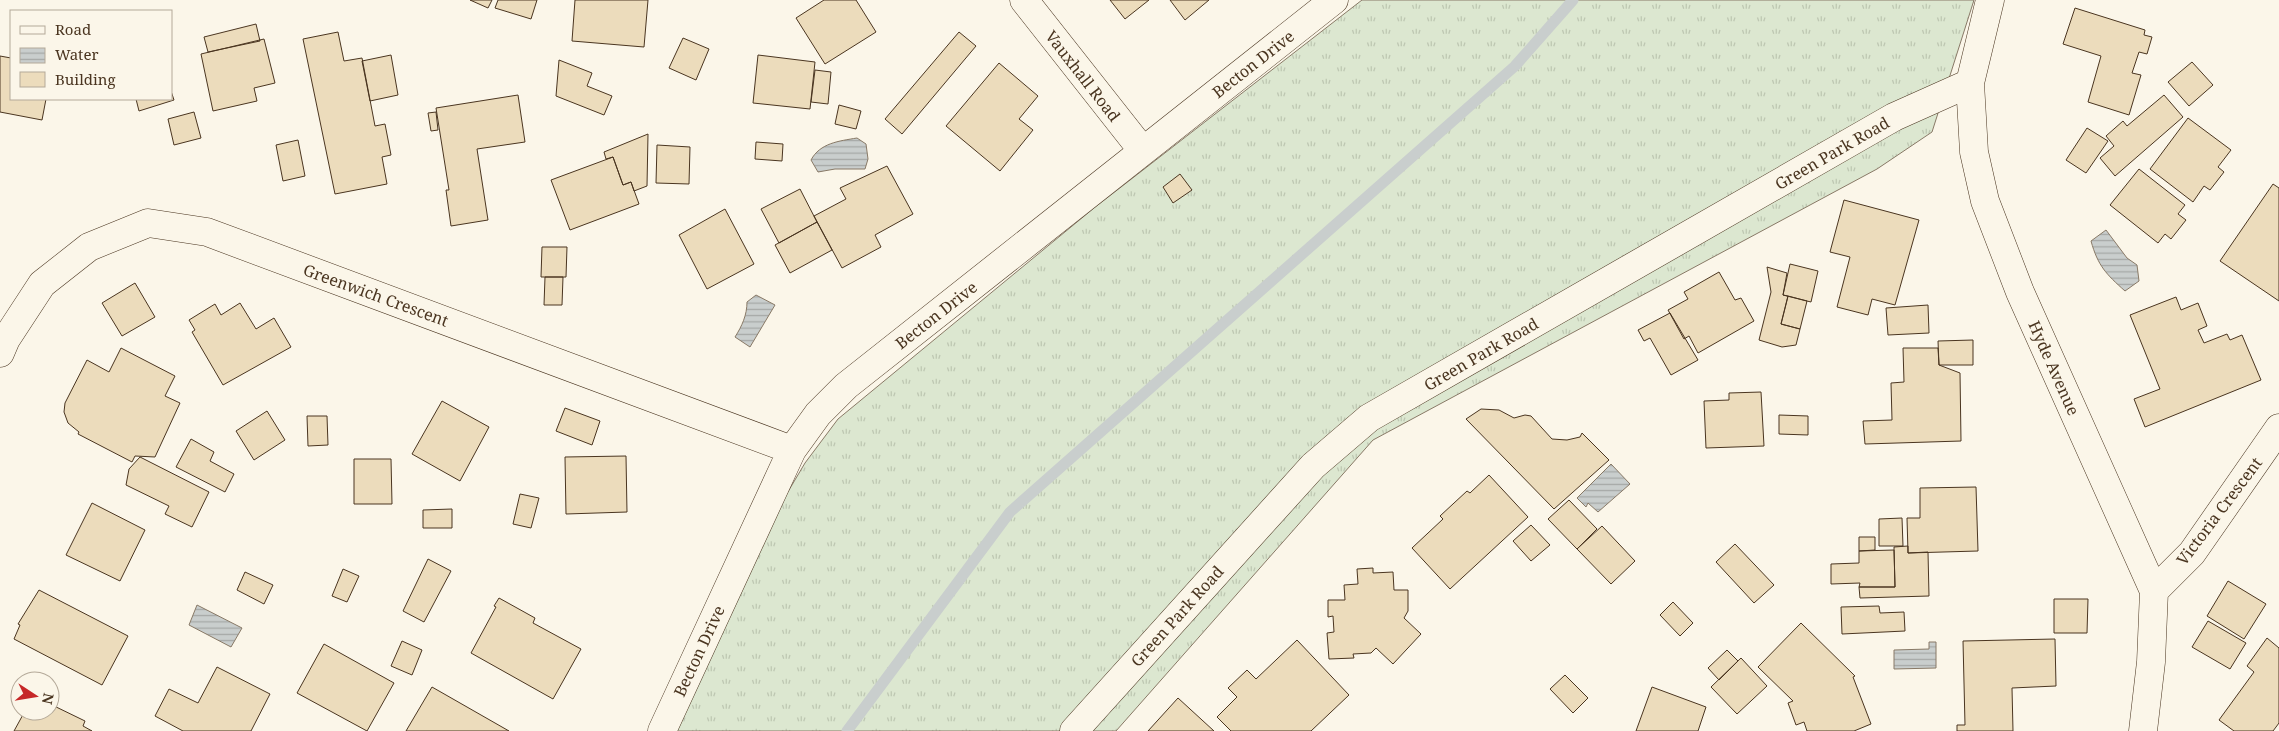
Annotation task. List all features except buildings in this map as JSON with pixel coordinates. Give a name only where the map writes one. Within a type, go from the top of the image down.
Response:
[{"type":"street","name":"Vauxhall Road","points":[[1024,0],[1142,151]]},
{"type":"street","name":"Becton Drive","points":[[662,731],[792,450],[818,414],[846,386],[1334,0]]},
{"type":"street","name":"Hyde Avenue","points":[[1990,0],[1970,83],[1974,152],[1985,201],[2020,292],[2154,591],[2151,662],[2143,731]]},
{"type":"street","name":"Green Park Road","points":[[1074,731],[1312,466],[1369,418],[1894,117],[1970,83]]},
{"type":"street","name":"Greenwich Crescent","points":[[0,353],[6,339],[42,284],[90,247],[148,223],[207,232],[792,450]]},
{"type":"street","name":"Victoria Crescent","points":[[2154,591],[2192,553],[2279,428]]},
{"type":"green space","points":[[1362,0],[1974,0],[1932,132],[1877,169],[1373,440],[1116,731],[677,731],[773,517],[805,463],[838,419],[1094,208]]},
{"type":"water","points":[[857,138],[866,144],[868,159],[865,169],[835,169],[818,172],[811,160],[819,150],[843,140]]},
{"type":"water","points":[[2106,230],[2127,258],[2137,265],[2139,281],[2125,291],[2104,269],[2091,241]]},
{"type":"water","points":[[756,295],[775,305],[750,347],[735,337],[744,320],[747,302]]},
{"type":"water","points":[[1611,464],[1630,484],[1598,512],[1588,503],[1586,507],[1577,498]]},
{"type":"water","points":[[197,605],[242,628],[231,647],[189,625]]},
{"type":"water","points":[[1929,642],[1936,642],[1936,668],[1894,669],[1894,650],[1929,649]]},
{"type":"waterway","points":[[847,731],[1010,512],[1515,66],[1573,0]]}]
